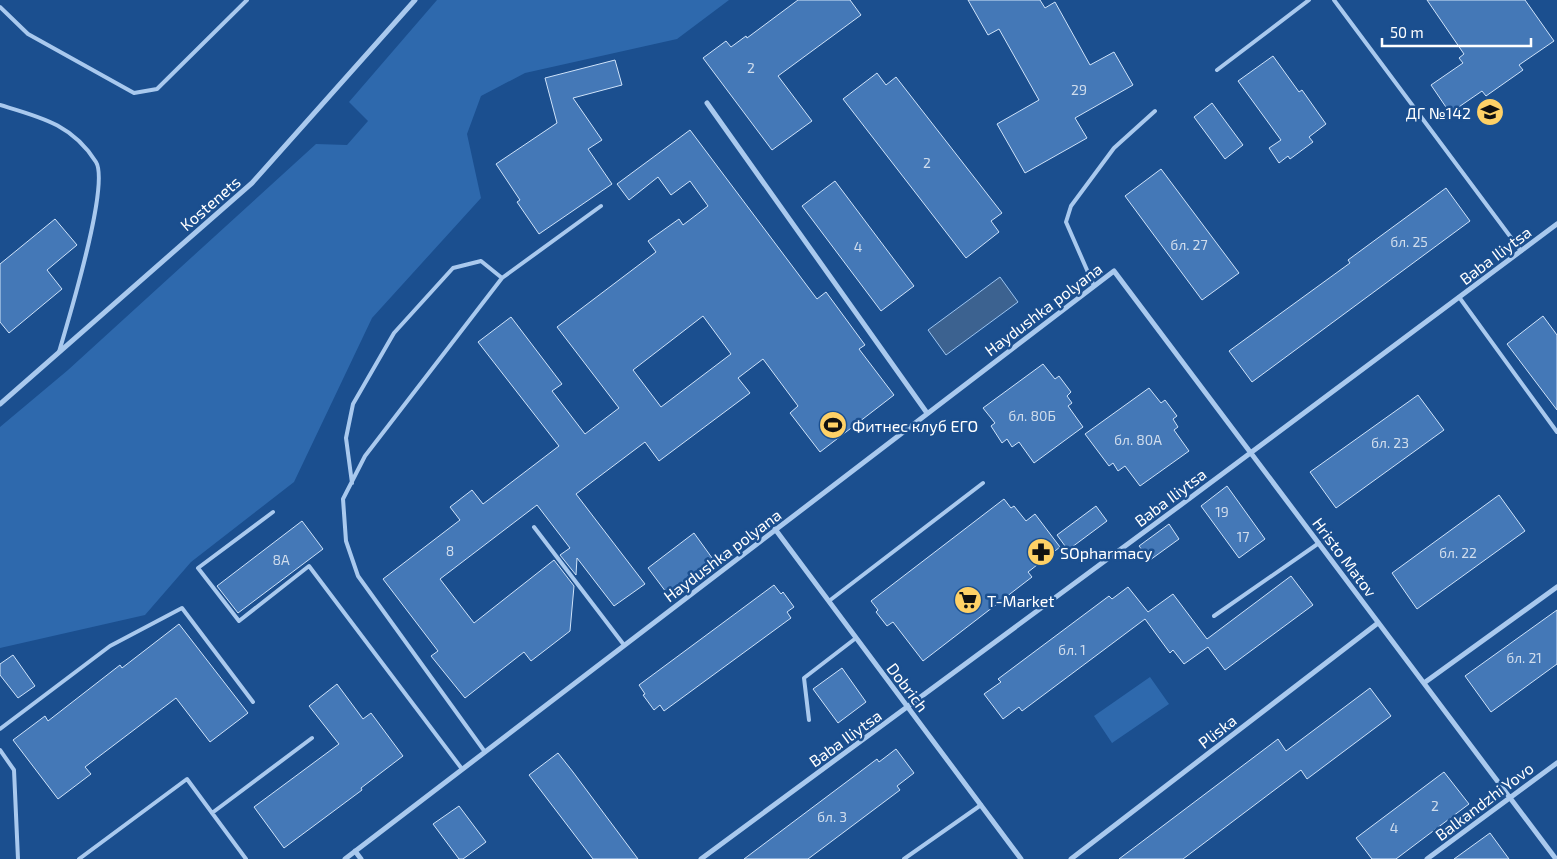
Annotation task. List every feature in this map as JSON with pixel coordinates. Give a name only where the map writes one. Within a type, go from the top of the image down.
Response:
[{"type":"street","name":"Kostenets","points":[[0,404],[252,183],[415,0]]},
{"type":"street","points":[[707,103],[927,414]]},
{"type":"street","name":"Baba Iliytsa","points":[[701,859],[1251,453],[1557,224]]},
{"type":"street","name":"Haydushka polyana","points":[[345,859],[1114,271]]},
{"type":"street","name":"Hristo Matov","points":[[1114,271],[1556,859]]},
{"type":"street","name":"Dobrich","points":[[775,529],[1021,859]]},
{"type":"street","points":[[1424,683],[1557,587]]},
{"type":"street","name":"Pliska","points":[[1071,859],[1378,622]]},
{"type":"street","name":"Balkandzhi Yovo","points":[[1427,859],[1557,762]]},
{"type":"street","points":[[355,851],[361,859]]},
{"type":"lane","points":[[0,7],[28,34],[134,92],[157,89],[246,0]]},
{"type":"lane","points":[[1217,70],[1309,0]]},
{"type":"lane","points":[[1334,0],[1521,251]]},
{"type":"lane","points":[[0,105],[54,123],[75,136],[97,164],[98,190],[90,242],[59,352]]},
{"type":"lane","points":[[1094,286],[1066,222],[1071,206],[1114,148],[1155,111]]},
{"type":"lane","points":[[485,752],[358,576],[346,541],[343,499],[365,456],[502,278],[602,206]]},
{"type":"lane","points":[[352,483],[346,438],[353,404],[394,333],[453,268],[481,261],[502,278]]},
{"type":"lane","points":[[1459,297],[1557,432]]},
{"type":"lane","points":[[829,601],[984,482]]},
{"type":"lane","points":[[273,512],[198,568],[239,620],[309,566],[462,769]]},
{"type":"lane","points":[[534,527],[624,645]]},
{"type":"lane","points":[[1214,616],[1319,543]]},
{"type":"lane","points":[[0,729],[110,646],[182,608],[253,702]]},
{"type":"lane","points":[[809,720],[804,678],[856,638]]},
{"type":"lane","points":[[212,813],[312,738]]},
{"type":"lane","points":[[0,750],[14,770],[18,859]]},
{"type":"lane","points":[[78,859],[187,779],[246,859]]},
{"type":"lane","points":[[904,859],[981,805]]},
{"type":"shaded area","points":[[437,0],[729,0],[677,39],[525,73],[481,96],[467,134],[481,198],[372,318],[294,482],[191,562],[145,615],[0,648],[0,427],[68,370],[316,144],[347,145],[368,121],[349,102]]},
{"type":"shaded area","points":[[1000,277],[1018,302],[946,355],[928,330]]},
{"type":"shaded area","points":[[1150,677],[1169,704],[1112,743],[1094,716]]},
{"type":"building","points":[[798,0],[850,0],[861,15],[778,76],[812,121],[772,150],[703,58],[726,41],[731,47],[746,36],[747,38]]},
{"type":"building","points":[[968,0],[1040,0],[1045,8],[1055,2],[1090,65],[1114,52],[1133,85],[1075,118],[1087,138],[1025,173],[997,124],[1039,100],[999,29],[988,35]]},
{"type":"building","points":[[1427,0],[1525,0],[1554,41],[1519,65],[1523,70],[1486,96],[1482,91],[1450,113],[1431,85],[1463,63],[1459,58],[1464,54]]},
{"type":"building","points":[[1273,56],[1299,92],[1302,90],[1326,124],[1309,137],[1313,142],[1290,159],[1288,156],[1279,163],[1269,148],[1281,140],[1238,81]]},
{"type":"building","points":[[615,60],[622,85],[573,98],[602,140],[588,149],[612,184],[539,234],[517,202],[520,200],[496,164],[557,123],[545,78]]},
{"type":"building","points":[[877,73],[886,85],[896,77],[1002,213],[991,221],[999,232],[966,258],[843,99]]},
{"type":"building","points":[[1212,103],[1243,145],[1225,159],[1194,117]]},
{"type":"building","points":[[690,130],[817,299],[826,292],[865,345],[859,349],[894,395],[820,452],[790,413],[798,406],[763,359],[738,378],[750,393],[659,461],[645,442],[576,494],[645,584],[614,606],[577,558],[576,575],[560,555],[570,548],[537,505],[440,579],[474,623],[554,560],[574,586],[570,631],[531,661],[524,652],[465,698],[431,656],[438,651],[383,579],[460,520],[450,507],[472,490],[483,504],[559,446],[478,342],[511,317],[562,384],[552,391],[585,434],[619,408],[557,327],[656,252],[648,241],[679,219],[683,225],[708,206],[690,181],[671,195],[658,177],[629,200],[617,184]],"holes":[[[703,316],[731,354],[661,407],[633,370]]]},
{"type":"building","points":[[1161,169],[1239,273],[1202,300],[1125,196]]},
{"type":"building","points":[[835,181],[914,286],[881,311],[802,206]]},
{"type":"building","points":[[1446,188],[1470,221],[1252,382],[1229,351],[1350,263],[1348,260]]},
{"type":"building","points":[[55,219],[77,245],[47,270],[62,289],[9,333],[0,322],[0,264]]},
{"type":"building","points":[[1543,316],[1557,335],[1557,410],[1507,344]]},
{"type":"building","points":[[1043,364],[1055,379],[1059,376],[1071,392],[1067,396],[1072,403],[1068,406],[1083,427],[1034,463],[1019,442],[1012,447],[1007,439],[1002,443],[991,426],[995,423],[983,408]]},
{"type":"building","points":[[1149,388],[1161,403],[1165,400],[1177,416],[1173,419],[1178,427],[1174,430],[1189,451],[1140,486],[1125,466],[1118,471],[1113,463],[1109,466],[1085,434]]},
{"type":"building","points":[[1418,395],[1444,430],[1336,508],[1310,472]]},
{"type":"building","points":[[1227,486],[1265,539],[1239,558],[1201,506]]},
{"type":"building","points":[[1499,495],[1525,531],[1417,609],[1392,573]]},
{"type":"building","points":[[1004,499],[1011,508],[1014,506],[1026,521],[1035,514],[1060,547],[1028,572],[1032,577],[923,661],[893,622],[887,626],[876,612],[878,610],[871,601]]},
{"type":"building","points":[[1096,506],[1107,521],[1068,550],[1057,535]]},
{"type":"building","points":[[302,521],[323,549],[238,613],[217,586]]},
{"type":"building","points":[[1169,524],[1179,539],[1150,560],[1139,546]]},
{"type":"building","points":[[694,533],[715,562],[669,596],[648,568]]},
{"type":"building","points":[[1291,576],[1313,605],[1225,670],[1208,647],[1184,664],[1173,650],[1170,653],[1145,619],[1022,711],[1019,707],[1003,719],[984,694],[1001,682],[998,679],[1109,596],[1112,599],[1128,587],[1148,612],[1173,594],[1207,639]]},
{"type":"building","points":[[774,585],[781,594],[783,592],[794,607],[787,612],[791,618],[664,711],[660,705],[654,710],[643,695],[645,694],[639,685]]},
{"type":"building","points":[[1557,610],[1557,664],[1491,712],[1465,676]]},
{"type":"building","points":[[179,624],[248,713],[210,742],[176,698],[85,767],[91,774],[58,799],[13,740],[45,716],[48,721],[120,665],[122,668]]},
{"type":"building","points":[[13,655],[35,686],[18,698],[0,675],[0,664]]},
{"type":"building","points":[[842,668],[866,702],[838,723],[813,689]]},
{"type":"building","points":[[337,684],[363,719],[371,713],[403,756],[361,788],[362,790],[284,848],[254,807],[339,744],[309,706]]},
{"type":"building","points":[[1370,688],[1391,716],[1307,779],[1301,770],[1183,859],[1119,859],[1278,739],[1286,751]]},
{"type":"building","points":[[896,749],[914,773],[897,786],[900,790],[808,859],[744,859],[877,759],[879,762]]},
{"type":"building","points":[[558,753],[638,859],[593,859],[529,775]]},
{"type":"building","points":[[1444,772],[1469,804],[1396,859],[1372,859],[1356,838]]},
{"type":"building","points":[[459,806],[486,842],[463,859],[459,859],[433,824]]},
{"type":"building","points":[[1490,833],[1509,859],[1454,859]]},
{"type":"place","name":"ДГ №142","points":[[1490,112]]},
{"type":"place","name":"Фитнес клуб ЕГО","points":[[833,425]]},
{"type":"place","name":"SOpharmacy","points":[[1041,552]]},
{"type":"place","name":"T-Market","points":[[968,600]]}]
